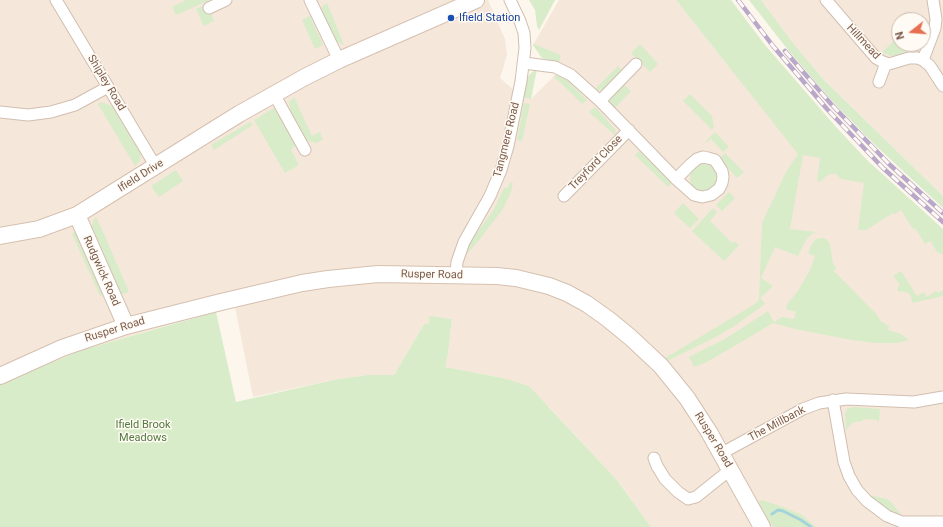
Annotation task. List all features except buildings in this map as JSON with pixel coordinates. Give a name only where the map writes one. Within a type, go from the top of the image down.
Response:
[{"type":"street","name":"Shipley Road","points":[[56,0],[156,167]]},
{"type":"street","points":[[209,8],[226,0]]},
{"type":"street","points":[[310,0],[339,60]]},
{"type":"street","name":"Ifield Drive","points":[[0,236],[39,229],[77,215],[274,94],[339,60],[476,0]]},
{"type":"street","name":"Tangmere Road","points":[[456,275],[457,262],[464,242],[490,196],[501,170],[508,146],[524,63],[525,48],[524,33],[510,0]]},
{"type":"street","name":"Hillmead","points":[[826,0],[871,53],[881,61],[886,63],[897,62],[909,58],[923,60]]},
{"type":"street","points":[[933,0],[936,19],[935,28],[923,60],[930,66],[943,86]]},
{"type":"street","name":"Treyford Close","points":[[524,63],[546,65],[562,70],[571,75],[600,101],[676,179]]},
{"type":"street","points":[[879,82],[886,63]]},
{"type":"street","points":[[600,101],[636,64]]},
{"type":"street","points":[[0,112],[28,115],[51,112],[80,103],[108,87]]},
{"type":"street","points":[[274,94],[305,150]]},
{"type":"street","name":"Treyford Close","points":[[564,196],[629,130]]},
{"type":"street","name":"Rudgwick Road","points":[[77,215],[126,326]]},
{"type":"street","name":"Rusper Road","points":[[0,376],[69,345],[126,326],[302,283],[378,274],[497,276],[533,281],[567,293],[587,304],[630,337],[661,366],[698,414],[722,453],[762,527]]},
{"type":"street","name":"The Millbank","points":[[722,453],[803,409],[819,403],[834,400],[860,399],[908,402],[943,397]]},
{"type":"street","points":[[834,400],[844,462],[849,476],[857,490],[867,501],[887,516],[902,522],[943,522]]},
{"type":"street","points":[[654,458],[665,479],[678,492],[688,499],[696,497],[731,469]]},
{"type":"shaded area","points":[[0,0],[488,0],[505,39],[507,55],[500,78],[523,98],[531,99],[553,77],[563,64],[542,58],[533,45],[559,0],[676,0],[764,110],[819,125],[943,240],[943,527],[651,527],[616,479],[549,407],[503,378],[444,367],[448,354],[452,319],[444,318],[429,324],[424,324],[394,375],[368,375],[338,379],[253,397],[235,307],[82,350],[0,384]]},
{"type":"shaded area","points":[[761,0],[943,0],[943,196],[825,81],[797,48]]},
{"type":"green space","points":[[186,0],[210,0],[176,15],[172,7]]},
{"type":"green space","points":[[529,0],[555,0],[539,30],[535,10]]},
{"type":"green space","points":[[676,0],[731,0],[765,45],[836,127],[867,160],[943,229],[943,254],[938,253],[930,241],[925,244],[901,210],[895,214],[893,213],[866,230],[858,230],[864,183],[841,179],[836,174],[826,176],[819,182],[817,180],[820,158],[803,155],[790,229],[816,232],[810,235],[806,240],[798,256],[775,247],[761,278],[773,286],[760,298],[765,304],[736,325],[716,337],[667,361],[665,358],[755,304],[759,300],[762,223],[786,172],[798,154]]},
{"type":"green space","points":[[749,0],[761,0],[797,48],[825,81],[943,196],[943,208],[875,145],[831,100],[788,50]]},
{"type":"green space","points":[[327,3],[344,45],[335,41],[321,9]]},
{"type":"green space","points":[[207,4],[214,21],[204,26],[196,9]]},
{"type":"green space","points":[[310,16],[323,45],[315,49],[302,20]]},
{"type":"green space","points":[[534,44],[561,55],[559,62],[542,58],[533,45]]},
{"type":"green space","points":[[640,44],[658,64],[650,72],[631,53]]},
{"type":"green space","points":[[891,44],[891,52],[905,52],[891,56],[882,52]]},
{"type":"green space","points":[[618,66],[622,71],[604,89],[596,91],[596,88]]},
{"type":"green space","points":[[537,69],[531,99],[523,98],[526,79]]},
{"type":"green space","points":[[556,75],[567,80],[587,100],[582,104],[559,81],[554,78]]},
{"type":"green space","points":[[623,84],[631,91],[614,109],[610,103],[610,98]]},
{"type":"green space","points":[[690,94],[712,116],[714,128],[712,130],[683,101]]},
{"type":"green space","points":[[294,97],[312,136],[320,132],[323,140],[316,143],[308,141],[304,138],[290,110],[289,102]]},
{"type":"green space","points":[[101,102],[112,106],[141,154],[140,161],[135,166],[98,104]]},
{"type":"green space","points":[[524,103],[530,104],[522,141],[517,140]]},
{"type":"green space","points":[[595,107],[615,129],[616,136],[589,112]]},
{"type":"green space","points":[[274,108],[294,142],[295,146],[291,150],[299,165],[285,173],[254,120]]},
{"type":"green space","points":[[250,122],[253,125],[214,150],[211,145]]},
{"type":"green space","points":[[715,132],[729,147],[723,152],[711,139],[706,143],[705,142]]},
{"type":"green space","points":[[639,151],[672,183],[668,187],[635,155]]},
{"type":"green space","points":[[725,153],[744,172],[737,178],[721,161],[720,158]]},
{"type":"green space","points":[[704,164],[714,168],[718,178],[714,188],[704,192],[694,188],[690,178],[694,168]]},
{"type":"green space","points":[[176,170],[183,181],[159,197],[151,186]]},
{"type":"green space","points":[[510,182],[513,183],[511,192],[503,209],[467,254],[468,247],[473,238],[493,211],[504,188],[508,188]]},
{"type":"green space","points":[[729,192],[735,198],[722,211],[716,205]]},
{"type":"green space","points":[[683,203],[699,219],[690,228],[674,213]]},
{"type":"green space","points":[[713,208],[717,212],[710,221],[732,243],[734,241],[739,245],[724,261],[692,231]]},
{"type":"green space","points":[[96,217],[129,292],[120,295],[91,229]]},
{"type":"green space","points":[[77,232],[105,293],[100,296],[72,234]]},
{"type":"green space","points":[[819,238],[824,238],[830,244],[833,263],[836,268],[834,271],[877,315],[880,321],[889,326],[888,330],[901,334],[909,340],[897,343],[874,343],[795,329],[773,323],[705,363],[694,367],[689,357],[725,339],[768,311],[774,322],[782,317],[794,319],[796,312],[786,309],[787,304],[798,291],[810,270],[815,256],[808,253],[812,244]]},
{"type":"green space","points":[[901,271],[917,296],[924,292],[927,297],[936,291],[938,293],[943,290],[943,296],[913,303],[910,294],[902,291],[899,292],[897,290],[900,284],[893,276]]},
{"type":"green space","name":"Ifield Brook Meadows","points":[[216,312],[236,402],[338,379],[368,375],[394,375],[424,324],[429,324],[429,316],[452,319],[445,367],[503,378],[529,386],[616,479],[651,527],[0,527],[0,384],[82,350]]},
{"type":"green space","points":[[853,407],[880,409],[879,421],[863,419],[863,421],[851,424],[846,430],[845,414],[847,409]]},
{"type":"green space","points":[[868,496],[887,499],[891,502],[902,518],[895,515]]},
{"type":"green space","points":[[762,500],[802,515],[816,527],[773,527],[757,503]]},
{"type":"waterway","points":[[772,514],[778,510],[783,511],[811,527]]},
{"type":"railway","points":[[738,0],[773,46],[827,109],[883,168],[943,222]]},
{"type":"railway","points":[[785,51],[831,104],[889,164],[943,213]]},
{"type":"place","name":"Ifield Station","points":[[451,18]]}]
